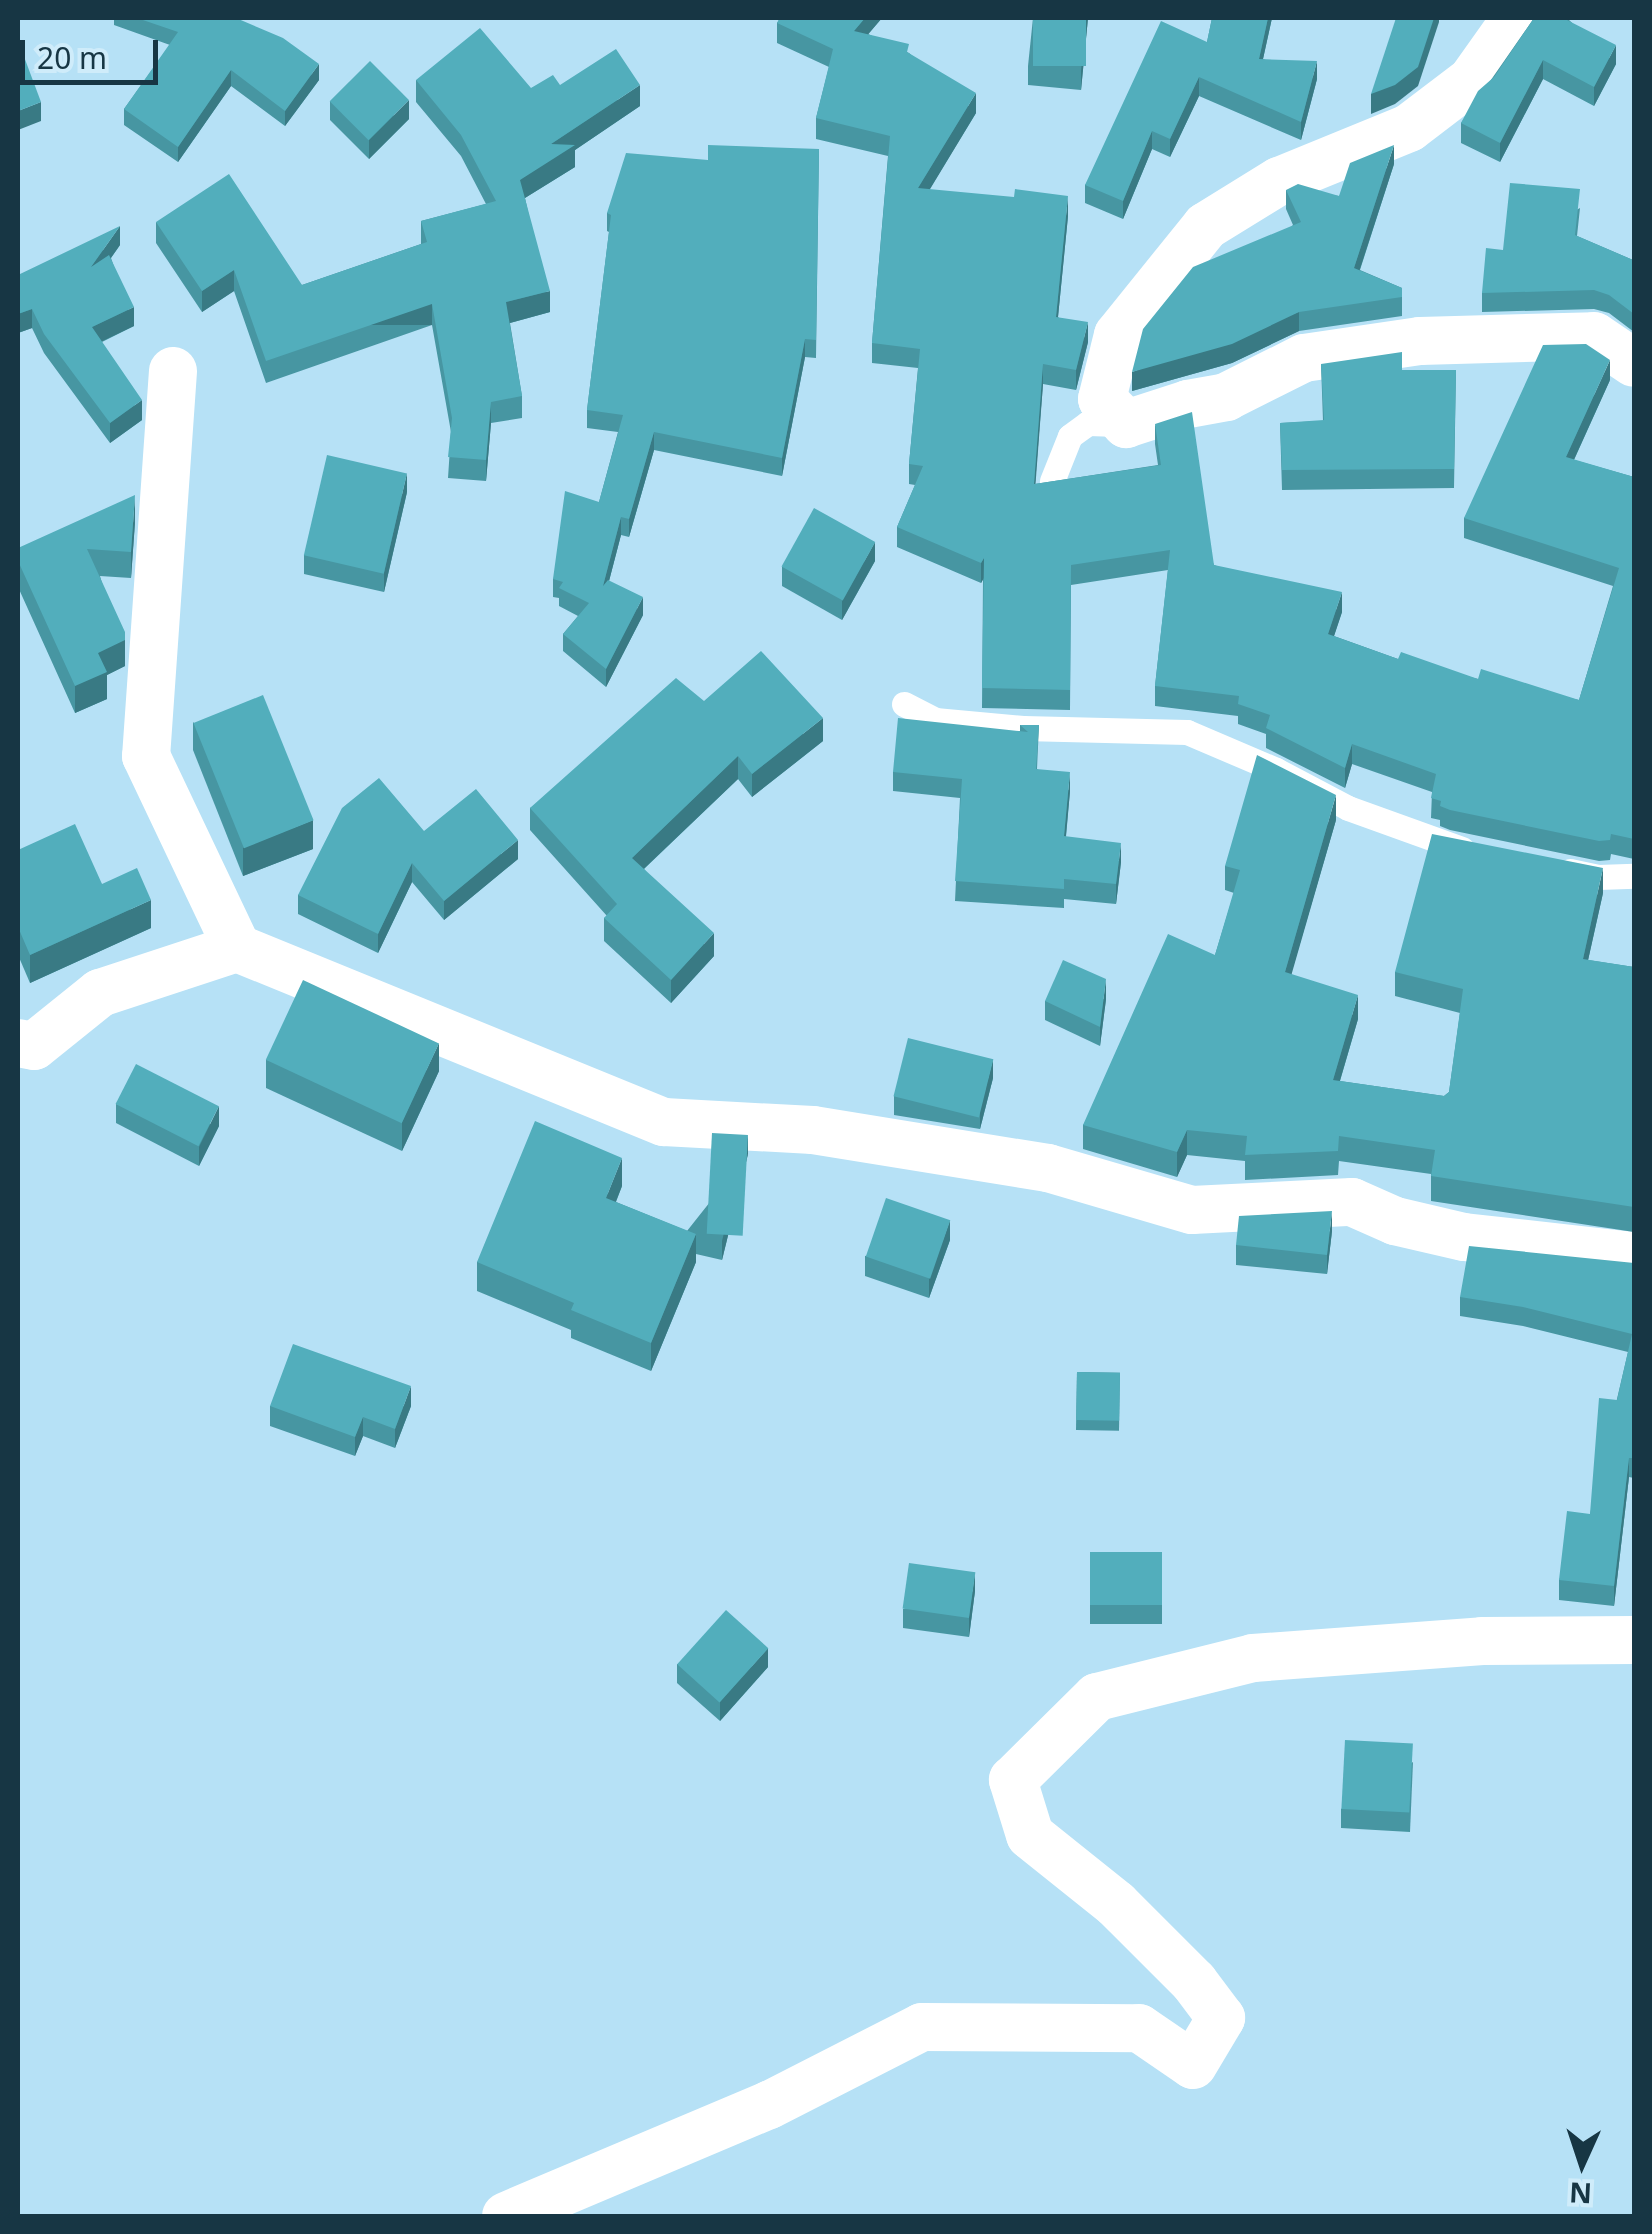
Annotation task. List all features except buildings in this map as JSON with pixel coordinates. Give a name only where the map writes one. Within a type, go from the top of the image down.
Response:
[{"type":"street","points":[[1516,18],[1472,80],[1408,128],[1280,180],[1206,226],[1118,335],[1102,399],[1126,424],[1188,404],[1226,397],[1304,358],[1420,341],[1594,336],[1634,364]]},
{"type":"street","points":[[173,371],[146,756],[237,948]]},
{"type":"street","points":[[18,1044],[34,1046],[100,992],[237,948],[664,1122],[813,1130],[1048,1168],[1192,1210],[1352,1202],[1395,1221],[1464,1237],[1634,1256]]},
{"type":"street","points":[[506,2216],[769,2105],[922,2027],[1139,2028],[1193,2065],[1221,2018],[1194,1982],[1116,1904],[1030,1835],[1013,1780],[1097,1697],[1253,1658],[1482,1641],[1634,1640]]},
{"type":"lane","points":[[1052,481],[1070,436],[1088,423],[1126,424]]},
{"type":"lane","points":[[904,704],[935,720],[1187,732],[1276,770],[1348,808],[1445,846],[1483,854]]},
{"type":"lane","points":[[1541,865],[1598,877],[1634,876]]}]
